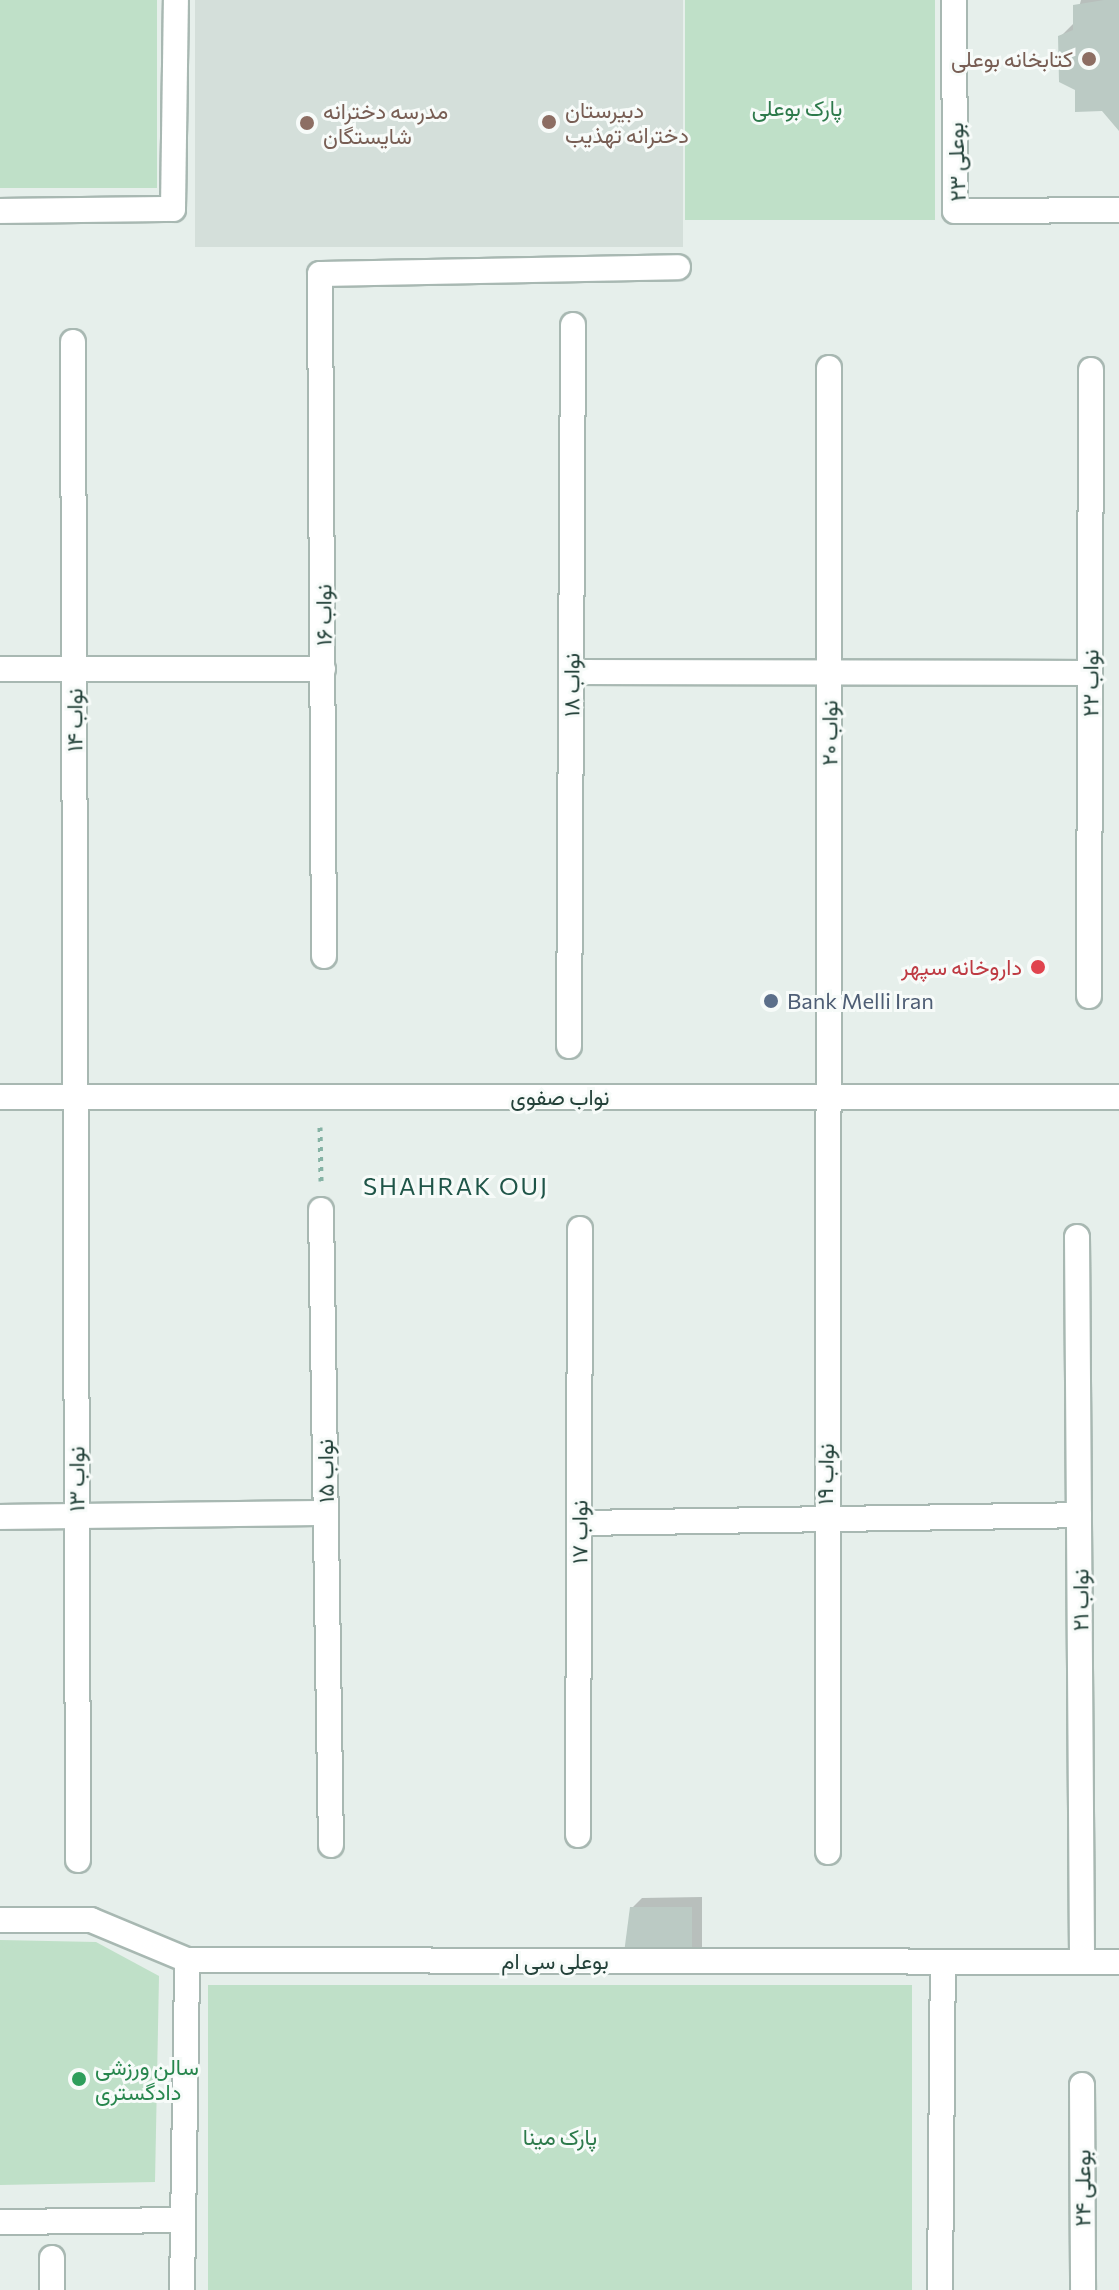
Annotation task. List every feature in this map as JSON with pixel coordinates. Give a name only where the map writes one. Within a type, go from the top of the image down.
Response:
[{"type":"street","points":[[0,211],[173,209],[176,0]]},
{"type":"street","name":"بوعلی ۲۳","points":[[954,0],[955,211],[1119,210]]},
{"type":"street","name":"نواب ۱۶","points":[[324,956],[320,274],[678,267]]},
{"type":"street","name":"نواب ۱۸","points":[[569,1046],[573,325]]},
{"type":"street","name":"نواب ۱۴","points":[[73,342],[75,1097]]},
{"type":"street","name":"نواب ۲۰","points":[[829,368],[829,1097]]},
{"type":"street","name":"نواب ۲۲","points":[[1089,996],[1091,370]]},
{"type":"street","points":[[0,669],[323,669]]},
{"type":"street","points":[[571,672],[1090,673]]},
{"type":"street","name":"نواب صفوی","points":[[0,1097],[1119,1097]]},
{"type":"street","name":"نواب ۱۳","points":[[75,1097],[78,1860]]},
{"type":"street","name":"نواب ۱۹","points":[[828,1852],[825,1519],[829,1097]]},
{"type":"street","name":"نواب ۱۵","points":[[321,1210],[331,1845]]},
{"type":"street","name":"نواب ۱۷","points":[[578,1835],[580,1229]]},
{"type":"street","name":"نواب ۲۱","points":[[1077,1237],[1082,1962]]},
{"type":"street","points":[[0,1517],[326,1513]]},
{"type":"street","points":[[580,1523],[1079,1515]]},
{"type":"street","name":"بوعلی سی ام","points":[[0,1920],[91,1920],[187,1960],[1119,1962]]},
{"type":"street","points":[[182,2290],[187,1960]]},
{"type":"street","points":[[940,2290],[943,1962]]},
{"type":"street","name":"بوعلی ۲۴","points":[[1082,2085],[1083,2290]]},
{"type":"street","points":[[0,2222],[181,2220]]},
{"type":"street","points":[[52,2258],[52,2290]]},
{"type":"path","points":[[319,1098],[321,1210]]},
{"type":"shaded area","points":[[195,0],[683,0],[683,247],[195,247]]},
{"type":"green space","points":[[0,0],[157,0],[157,188],[0,188]]},
{"type":"green space","name":"پارک بوعلی","points":[[685,0],[935,0],[935,220],[685,220]]},
{"type":"green space","name":"سالن ورزشی دادگستری","points":[[0,1940],[96,1942],[159,1976],[155,2182],[0,2185]]},
{"type":"green space","name":"پارک مینا","points":[[208,1985],[912,1985],[912,2290],[208,2290]]},
{"type":"building","name":"کتابخانه بوعلی","points":[[1119,0],[1119,131],[1102,111],[1075,112],[1075,90],[1059,82],[1058,36],[1073,30],[1073,5]]},
{"type":"building","points":[[630,1907],[692,1907],[692,1967],[624,1953]]},
{"type":"place","name":"کتابخانه بوعلی","points":[[1089,59]]},
{"type":"place","name":"دبیرستان دخترانه تهذیب","points":[[549,122]]},
{"type":"place","name":"مدرسه دخترانه شایستگان","points":[[307,123]]},
{"type":"place","name":"داروخانه سپهر","points":[[1038,967]]},
{"type":"place","name":"Bank Melli Iran","points":[[771,1001]]},
{"type":"place","name":"سالن ورزشی دادگستری","points":[[79,2079]]},
{"type":"district","name":"SHAHRAK OUJ","points":[[456,1186]]}]
